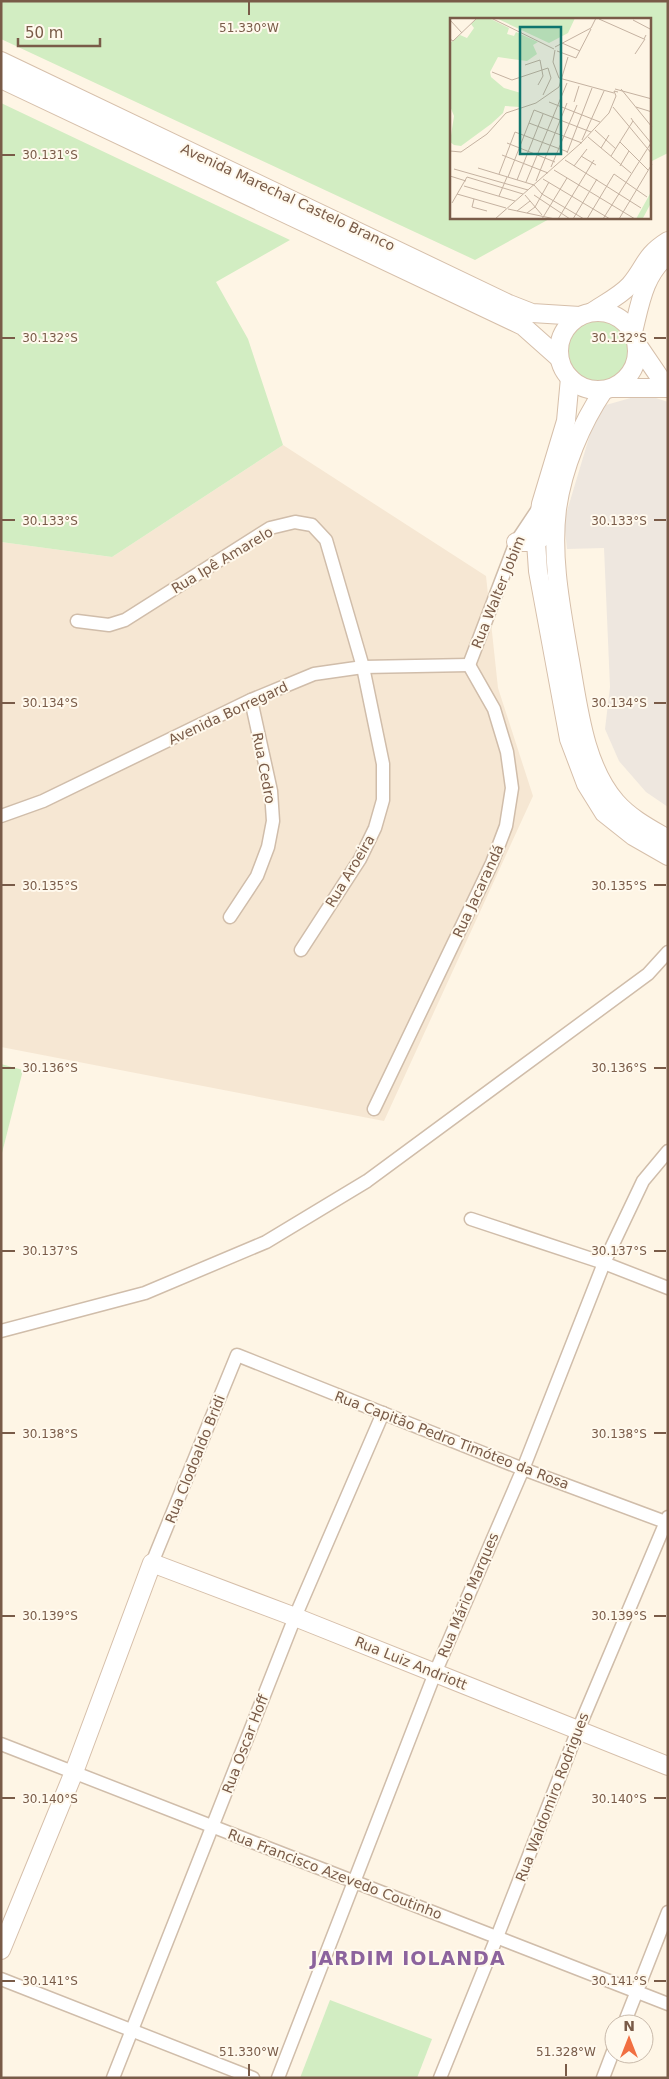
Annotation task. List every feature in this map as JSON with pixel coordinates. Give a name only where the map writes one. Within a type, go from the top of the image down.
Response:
[{"type":"main road","name":"Avenida Marechal Castelo Branco","points":[[1,61],[509,304],[532,313],[586,314]]},
{"type":"main road","name":"Avenida Marechal Castelo Branco","points":[[1,79],[523,326],[559,358]]},
{"type":"main road","points":[[668,241],[655,249],[646,258],[630,285],[570,323],[563,333],[559,345],[559,358],[563,369],[570,378],[580,385],[591,389],[668,388]]},
{"type":"main road","points":[[608,389],[629,375],[635,365],[637,354],[635,338],[645,286],[657,263],[668,254]]},
{"type":"main road","points":[[586,314],[604,312],[616,316],[625,323],[668,388]]},
{"type":"main road","name":"Rua Walter Jobim","points":[[549,506],[566,421],[570,378]]},
{"type":"main road","name":"Rua Walter Jobim","points":[[549,506],[565,474],[589,413],[608,389]]},
{"type":"main road","points":[[516,542],[536,542],[545,536],[556,486],[565,474]]},
{"type":"main road","points":[[549,506],[536,542],[538,571],[568,739],[586,784],[604,813],[634,836],[668,856]]},
{"type":"main road","points":[[549,506],[555,538],[558,586],[583,733],[599,775],[615,801],[639,823],[668,839]]},
{"type":"main road","points":[[1,1950],[74,1772],[152,1563]]},
{"type":"main road","name":"Rua Luiz Andriott","points":[[152,1563],[295,1617],[668,1766]]},
{"type":"street","name":"Rua Walter Jobim","points":[[468,665],[516,542],[549,506]]},
{"type":"street","name":"Rua Ipê Amarelo","points":[[77,621],[108,625],[125,620],[270,528],[295,522],[312,525],[326,540],[363,667]]},
{"type":"street","name":"Avenida Borregard","points":[[1,816],[43,801],[251,700],[314,674],[363,667],[468,665]]},
{"type":"street","name":"Rua Jacarandá","points":[[374,1109],[492,863],[506,826],[512,788],[507,752],[494,709],[468,665]]},
{"type":"street","name":"Rua Aroeira","points":[[301,950],[360,859],[375,828],[383,800],[383,764],[363,667]]},
{"type":"street","name":"Rua Cedro","points":[[230,917],[257,876],[268,847],[273,822],[271,791],[251,700]]},
{"type":"street","points":[[1,1331],[145,1293],[266,1242],[367,1181],[648,974],[668,952]]},
{"type":"street","name":"Rua Mário Marques","points":[[278,2078],[435,1673],[523,1469],[604,1263],[643,1181],[668,1150]]},
{"type":"street","points":[[471,1219],[604,1263],[668,1288]]},
{"type":"street","name":"Rua Capitão Pedro Timóteo da Rosa","points":[[237,1355],[523,1469],[667,1521]]},
{"type":"street","name":"Rua Clodoaldo Bridi","points":[[152,1563],[237,1355]]},
{"type":"street","name":"Rua Oscar Hoff","points":[[112,2078],[295,1617],[383,1413]]},
{"type":"street","name":"Rua Waldomiro Rodrigues","points":[[440,2078],[578,1730],[667,1521]]},
{"type":"street","name":"Rua Francisco Azevedo Coutinho","points":[[1,1744],[668,2004]]},
{"type":"street","points":[[628,2014],[668,1912]]},
{"type":"street","points":[[1,1979],[253,2078]]},
{"type":"street","points":[[603,2078],[608,2064]]},
{"type":"shaded area","points":[[634,397],[653,397],[668,402],[668,807],[646,792],[619,761],[605,729],[610,687],[604,548],[567,549],[564,521],[594,421],[599,411],[606,405]]},
{"type":"shaded area","points":[[283,445],[486,576],[498,688],[533,796],[384,1121],[1,1047],[1,542],[112,557]]},
{"type":"green space","points":[[1,1],[668,1],[668,153],[652,161],[652,18],[450,18],[450,219],[549,219],[475,260],[1,39]]},
{"type":"green space","points":[[1,103],[290,240],[216,282],[248,339],[283,445],[112,557],[1,542]]},
{"type":"green space","points":[[599,318],[612,321],[622,328],[629,338],[632,351],[629,364],[622,374],[612,381],[599,384],[586,381],[576,374],[569,364],[566,351],[569,338],[576,328],[586,321]]},
{"type":"green space","points":[[1,1064],[23,1070],[1,1157]]},
{"type":"green space","points":[[330,2000],[432,2039],[417,2078],[300,2078]]},
{"type":"district","name":"JARDIM IOLANDA","points":[[408,1958]]}]
